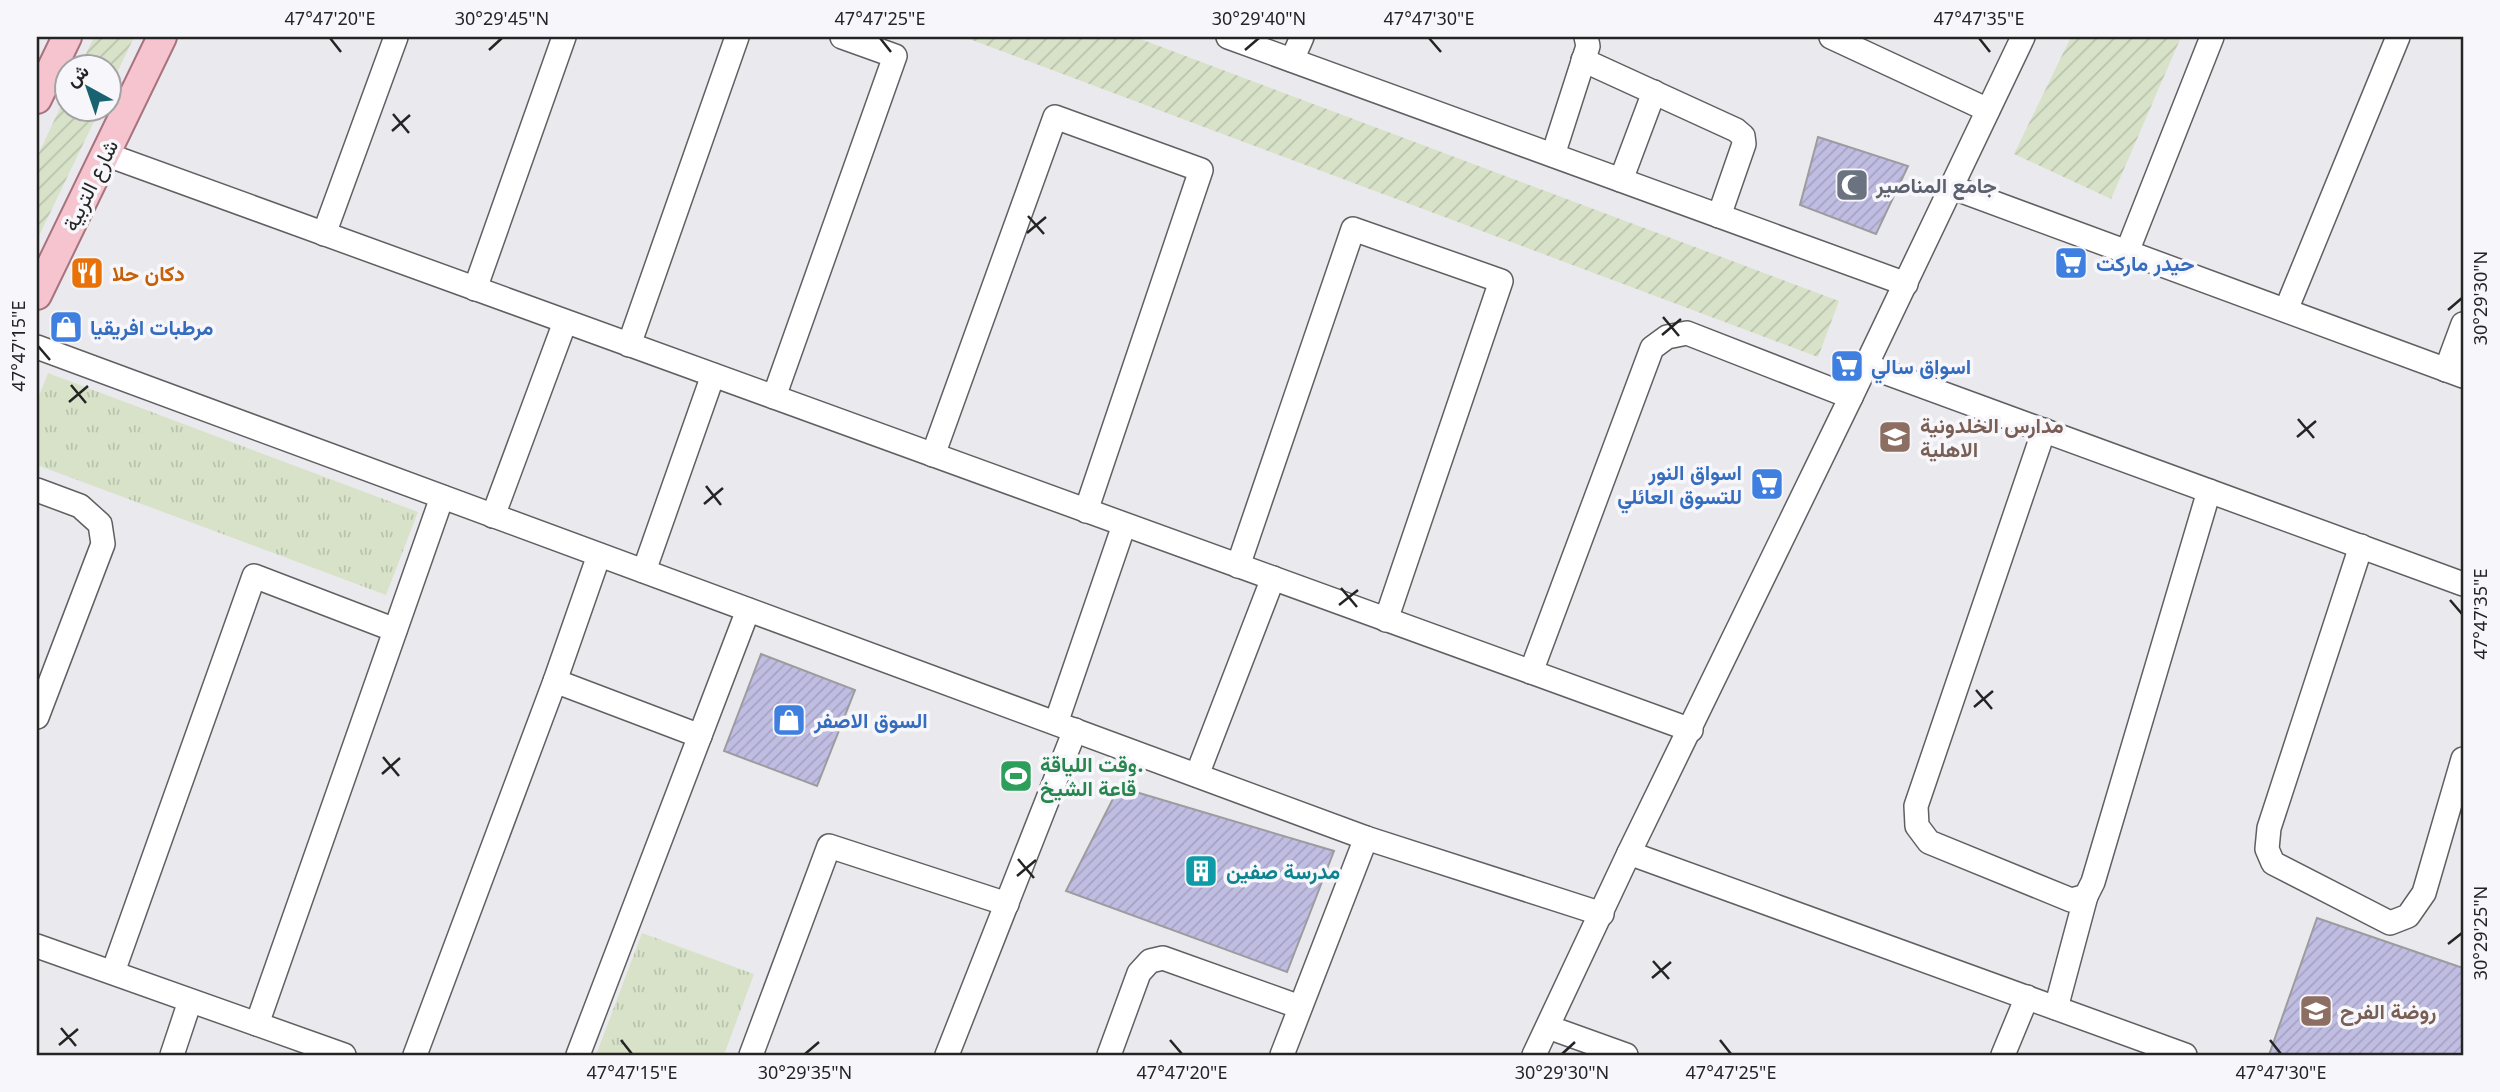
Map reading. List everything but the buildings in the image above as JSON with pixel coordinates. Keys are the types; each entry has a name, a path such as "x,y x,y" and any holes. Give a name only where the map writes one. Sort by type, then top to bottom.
{"main road":[{"path":"37,99 67,37"},
{"name":"شارع التربية","path":"37,295 162,37"}],"street":[{"path":"324,234 396,37"},
{"path":"475,289 564,37"},
{"path":"629,345 737,37"},
{"path":"774,397 895,56 842,37"},
{"path":"1228,37 1906,284"},
{"path":"1292,60 1302,37"},
{"path":"1553,155 1588,46 1586,37"},
{"path":"1831,37 1988,110"},
{"path":"1534,1055 2023,37"},
{"path":"2127,252 2212,37"},
{"path":"2286,310 2398,37"},
{"path":"1583,60 1743,135 1744,144 1718,216"},
{"path":"1621,180 1654,92"},
{"path":"933,455 1055,117 1201,170 1086,511"},
{"path":"105,154 1691,730"},
{"path":"1951,187 2455,373 2463,324"},
{"path":"1238,566 1353,229 1501,281 1386,620"},
{"path":"493,516 565,321"},
{"path":"1531,672 1652,348 1667,337 1687,333 1852,397"},
{"path":"37,348 1366,838 1602,914"},
{"path":"1865,365 2463,584"},
{"path":"644,571 713,375"},
{"path":"2044,430 1916,806 1917,826 1929,842 2070,900 2086,896"},
{"path":"37,490 80,506 100,524 103,544 37,717"},
{"path":"2056,1008 2086,896 2093,882 2209,491"},
{"path":"257,1024 442,497"},
{"path":"947,1055 1006,904 1065,727 1125,524"},
{"path":"2361,546 2269,828 2267,849 2273,863 2390,923 2408,916 2424,893 2463,759"},
{"path":"415,1055 555,681 599,555"},
{"path":"113,972 254,576 395,630"},
{"path":"1197,775 1273,578"},
{"path":"579,1055 748,610"},
{"path":"555,681 700,736"},
{"path":"1282,1055 1366,838"},
{"path":"751,1055 829,845 1006,904"},
{"path":"1629,853 2027,997 2145,1048 2186,1055"},
{"path":"37,946 344,1055"},
{"path":"1109,1055 1139,973 1150,961 1163,958 1300,1007"},
{"path":"2003,1055 2027,997"},
{"path":"172,1055 190,1001"},
{"path":"1548,1027 1626,1055"}],"green space":[{"path":"94,37 134,37 122,62 122,52 87,52"},
{"path":"964,37 1135,37 1839,301 1818,357"},
{"path":"2071,37 2181,37 2111,199 2014,154"},
{"path":"53,122 94,122 37,240 37,157"},
{"path":"48,373 418,512 386,595 37,465 37,401"},
{"path":"642,933 754,974 724,1055 596,1055"}],"place":[{"name":"جامع المناصير","path":"1852,185"},
{"name":"حيدر ماركت","path":"2071,263"},
{"name":"دكان حلا","path":"87,273"},
{"name":"مرطبات افريقيا","path":"66,327"},
{"name":"اسواق سالي","path":"1847,366"},
{"name":"مدارس الخلدونية الاهلية","path":"1895,437"},
{"name":"اسواق النور للتسوق العائلي","path":"1767,484"},
{"name":"السوق الاصفر","path":"789,720"},
{"name":"وقت اللياقة. قاعة الشيخ","path":"1016,776"},
{"name":"مدرسة صفين","path":"1201,871"},
{"name":"روضة الفرح","path":"2316,1011"}]}
